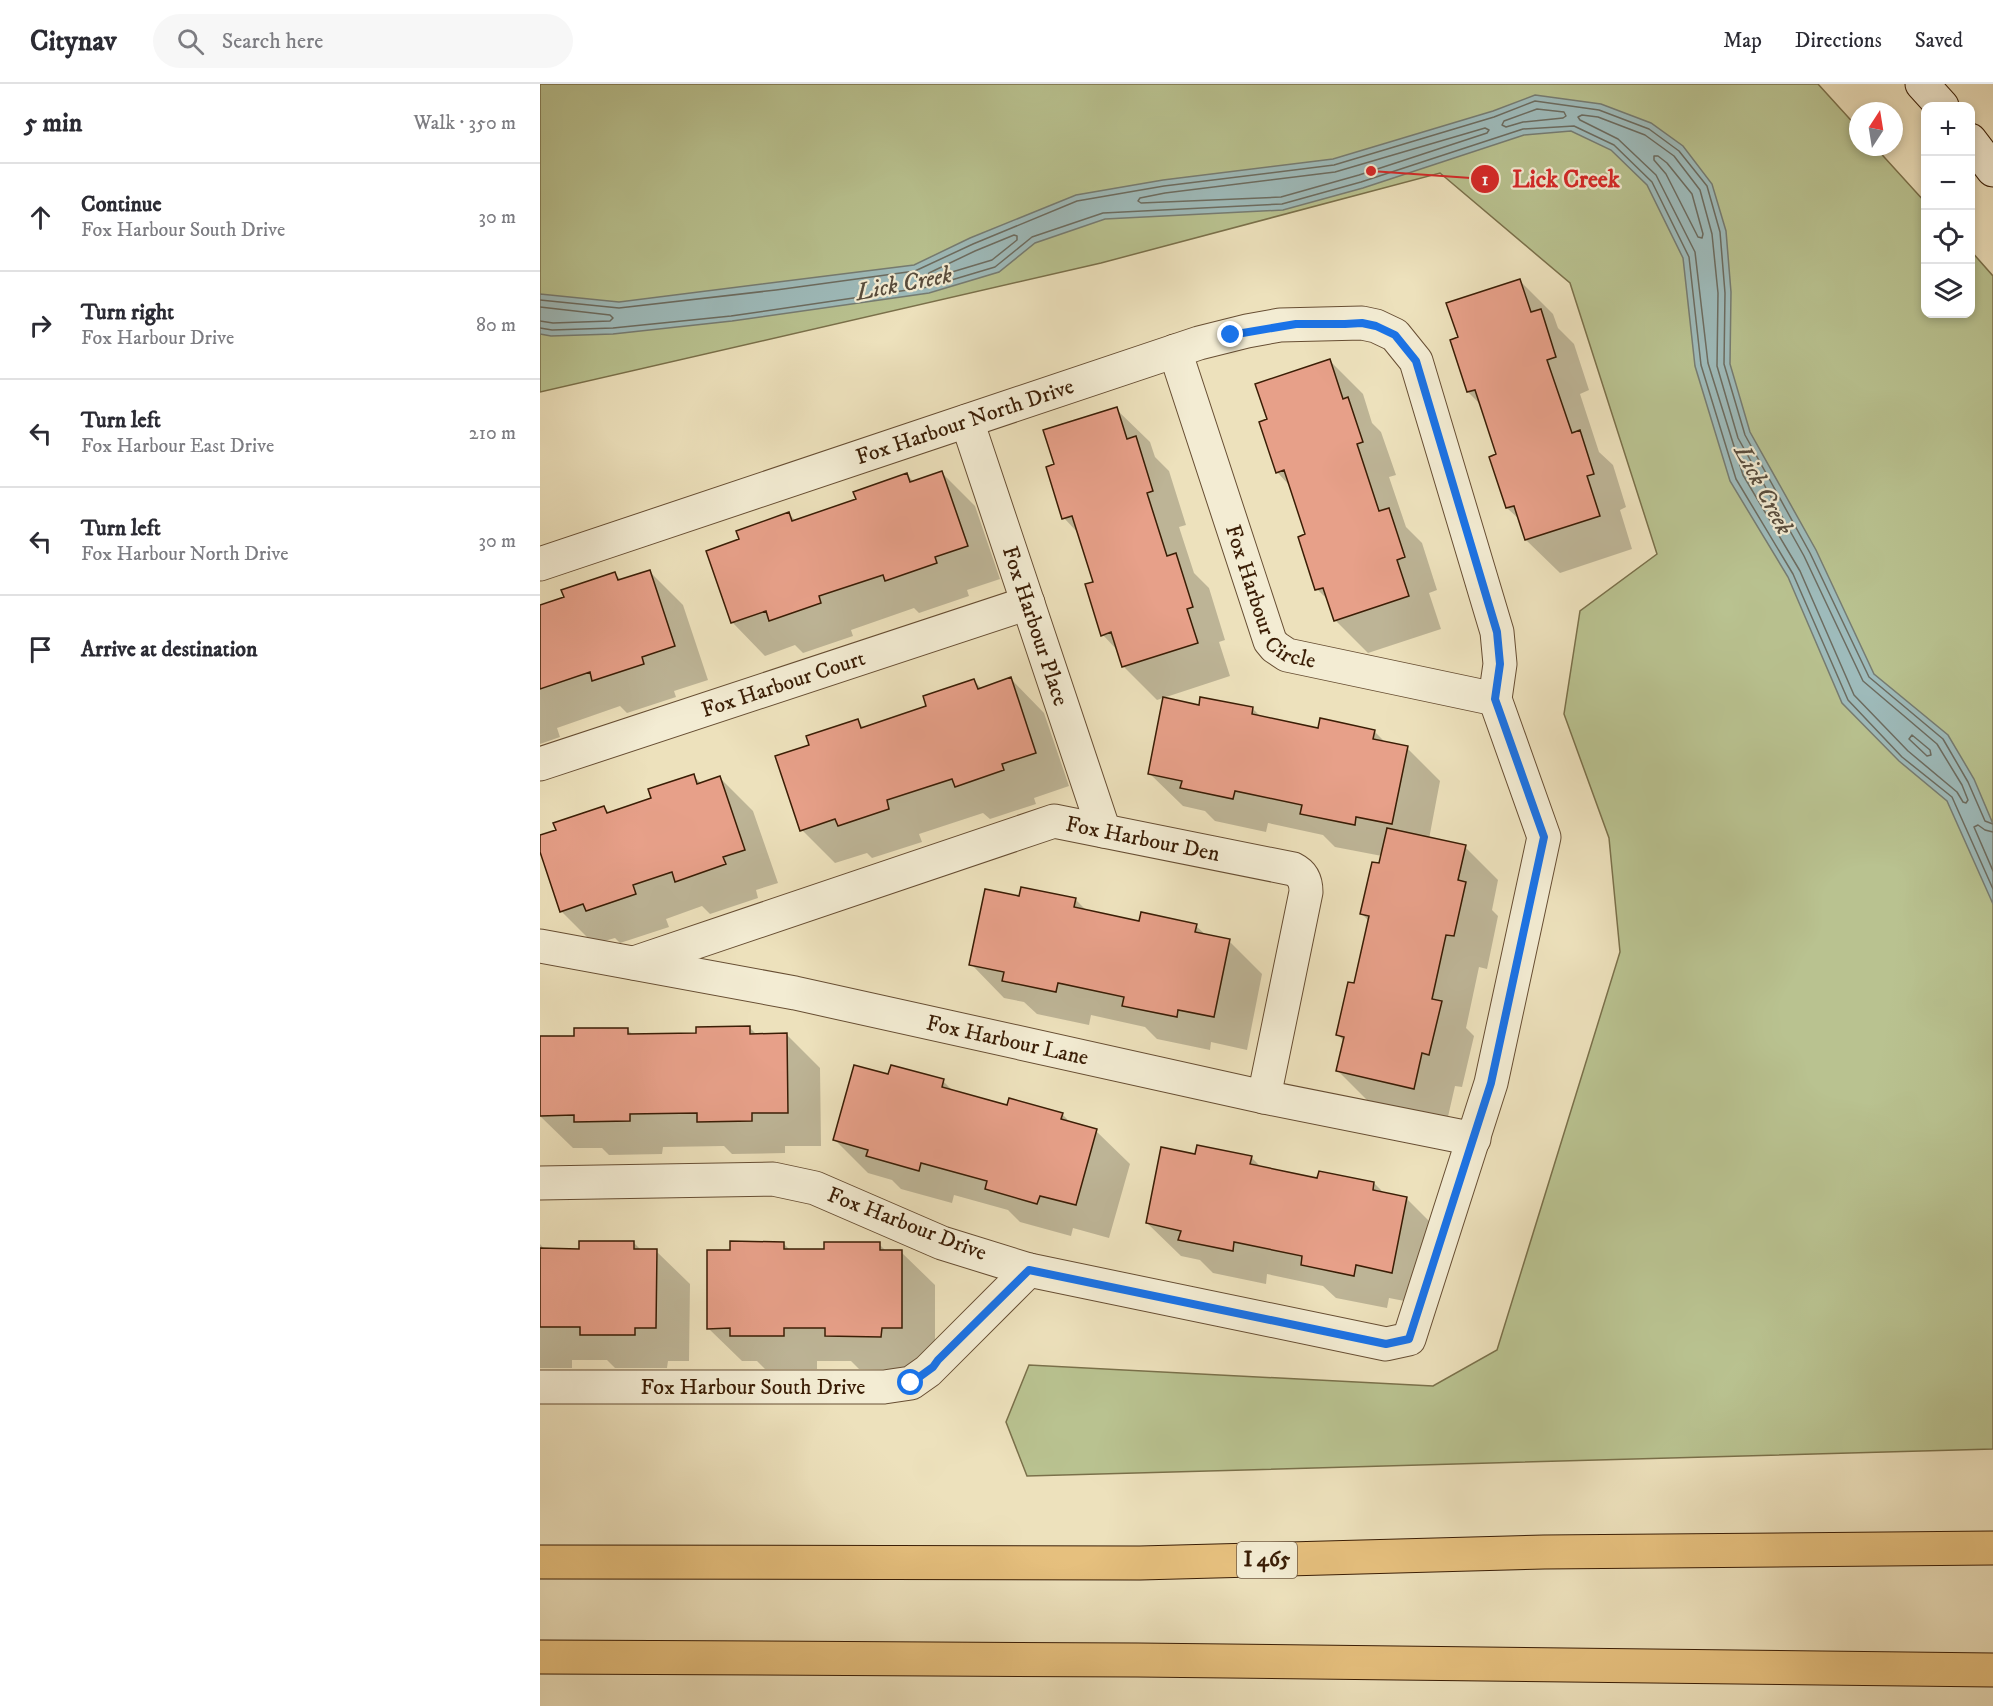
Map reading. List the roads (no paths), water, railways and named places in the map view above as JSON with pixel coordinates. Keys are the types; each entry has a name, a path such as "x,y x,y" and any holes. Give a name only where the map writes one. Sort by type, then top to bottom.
{"highway":[{"name":"I 465","path":"540,1562 1140,1563 1544,1552 1993,1548"},
{"path":"540,1657 1138,1660 1993,1670"}],"street":[{"path":"1922,84 1938,102"},
{"name":"Fox Harbour North Drive","path":"540,564 1175,351 1247,331 1296,324 1362,323 1376,326 1395,335 1416,361 1497,632 1500,664 1495,699"},
{"name":"Fox Harbour Circle","path":"1175,351 1270,641 1275,647 1287,655 1495,699"},
{"name":"Fox Harbour Place","path":"967,421 1104,831"},
{"name":"Fox Harbour Court","path":"540,764 1028,603"},
{"path":"1474,1139 1491,1083 1544,837 1495,699"},
{"name":"Fox Harbour Den","path":"632,964 1054,820 1293,869 1300,872 1306,884 1306,892 1264,1097"},
{"name":"Fox Harbour Lane","path":"540,946 795,993 1264,1097 1474,1139"},
{"name":"Fox Harbour Drive","path":"540,1182 773,1179 815,1188 942,1243 1029,1270 1386,1344 1409,1339 1474,1139"},
{"name":"Fox Harbour South Drive","path":"540,1387 884,1388 911,1383 933,1367 1029,1270"}],"water":[{"name":"Lick Creek","path":"1535,95 1601,104 1651,123 1683,146 1712,184 1726,231 1731,292 1730,364 1750,432 1816,550 1874,674 1948,735 1974,779 1993,824 1993,904 1947,801 1899,761 1842,703 1788,577 1730,481 1695,366 1683,258 1647,185 1611,150 1571,131 1524,135 1363,188 1283,210 1105,219 1035,243 999,272 929,293 732,321 613,334 551,336 540,334 540,294 619,302 914,265 970,238 1076,195 1163,180 1333,159 1493,111"}],"place":[{"name":"Lick Creek","path":"1371,171"}]}
